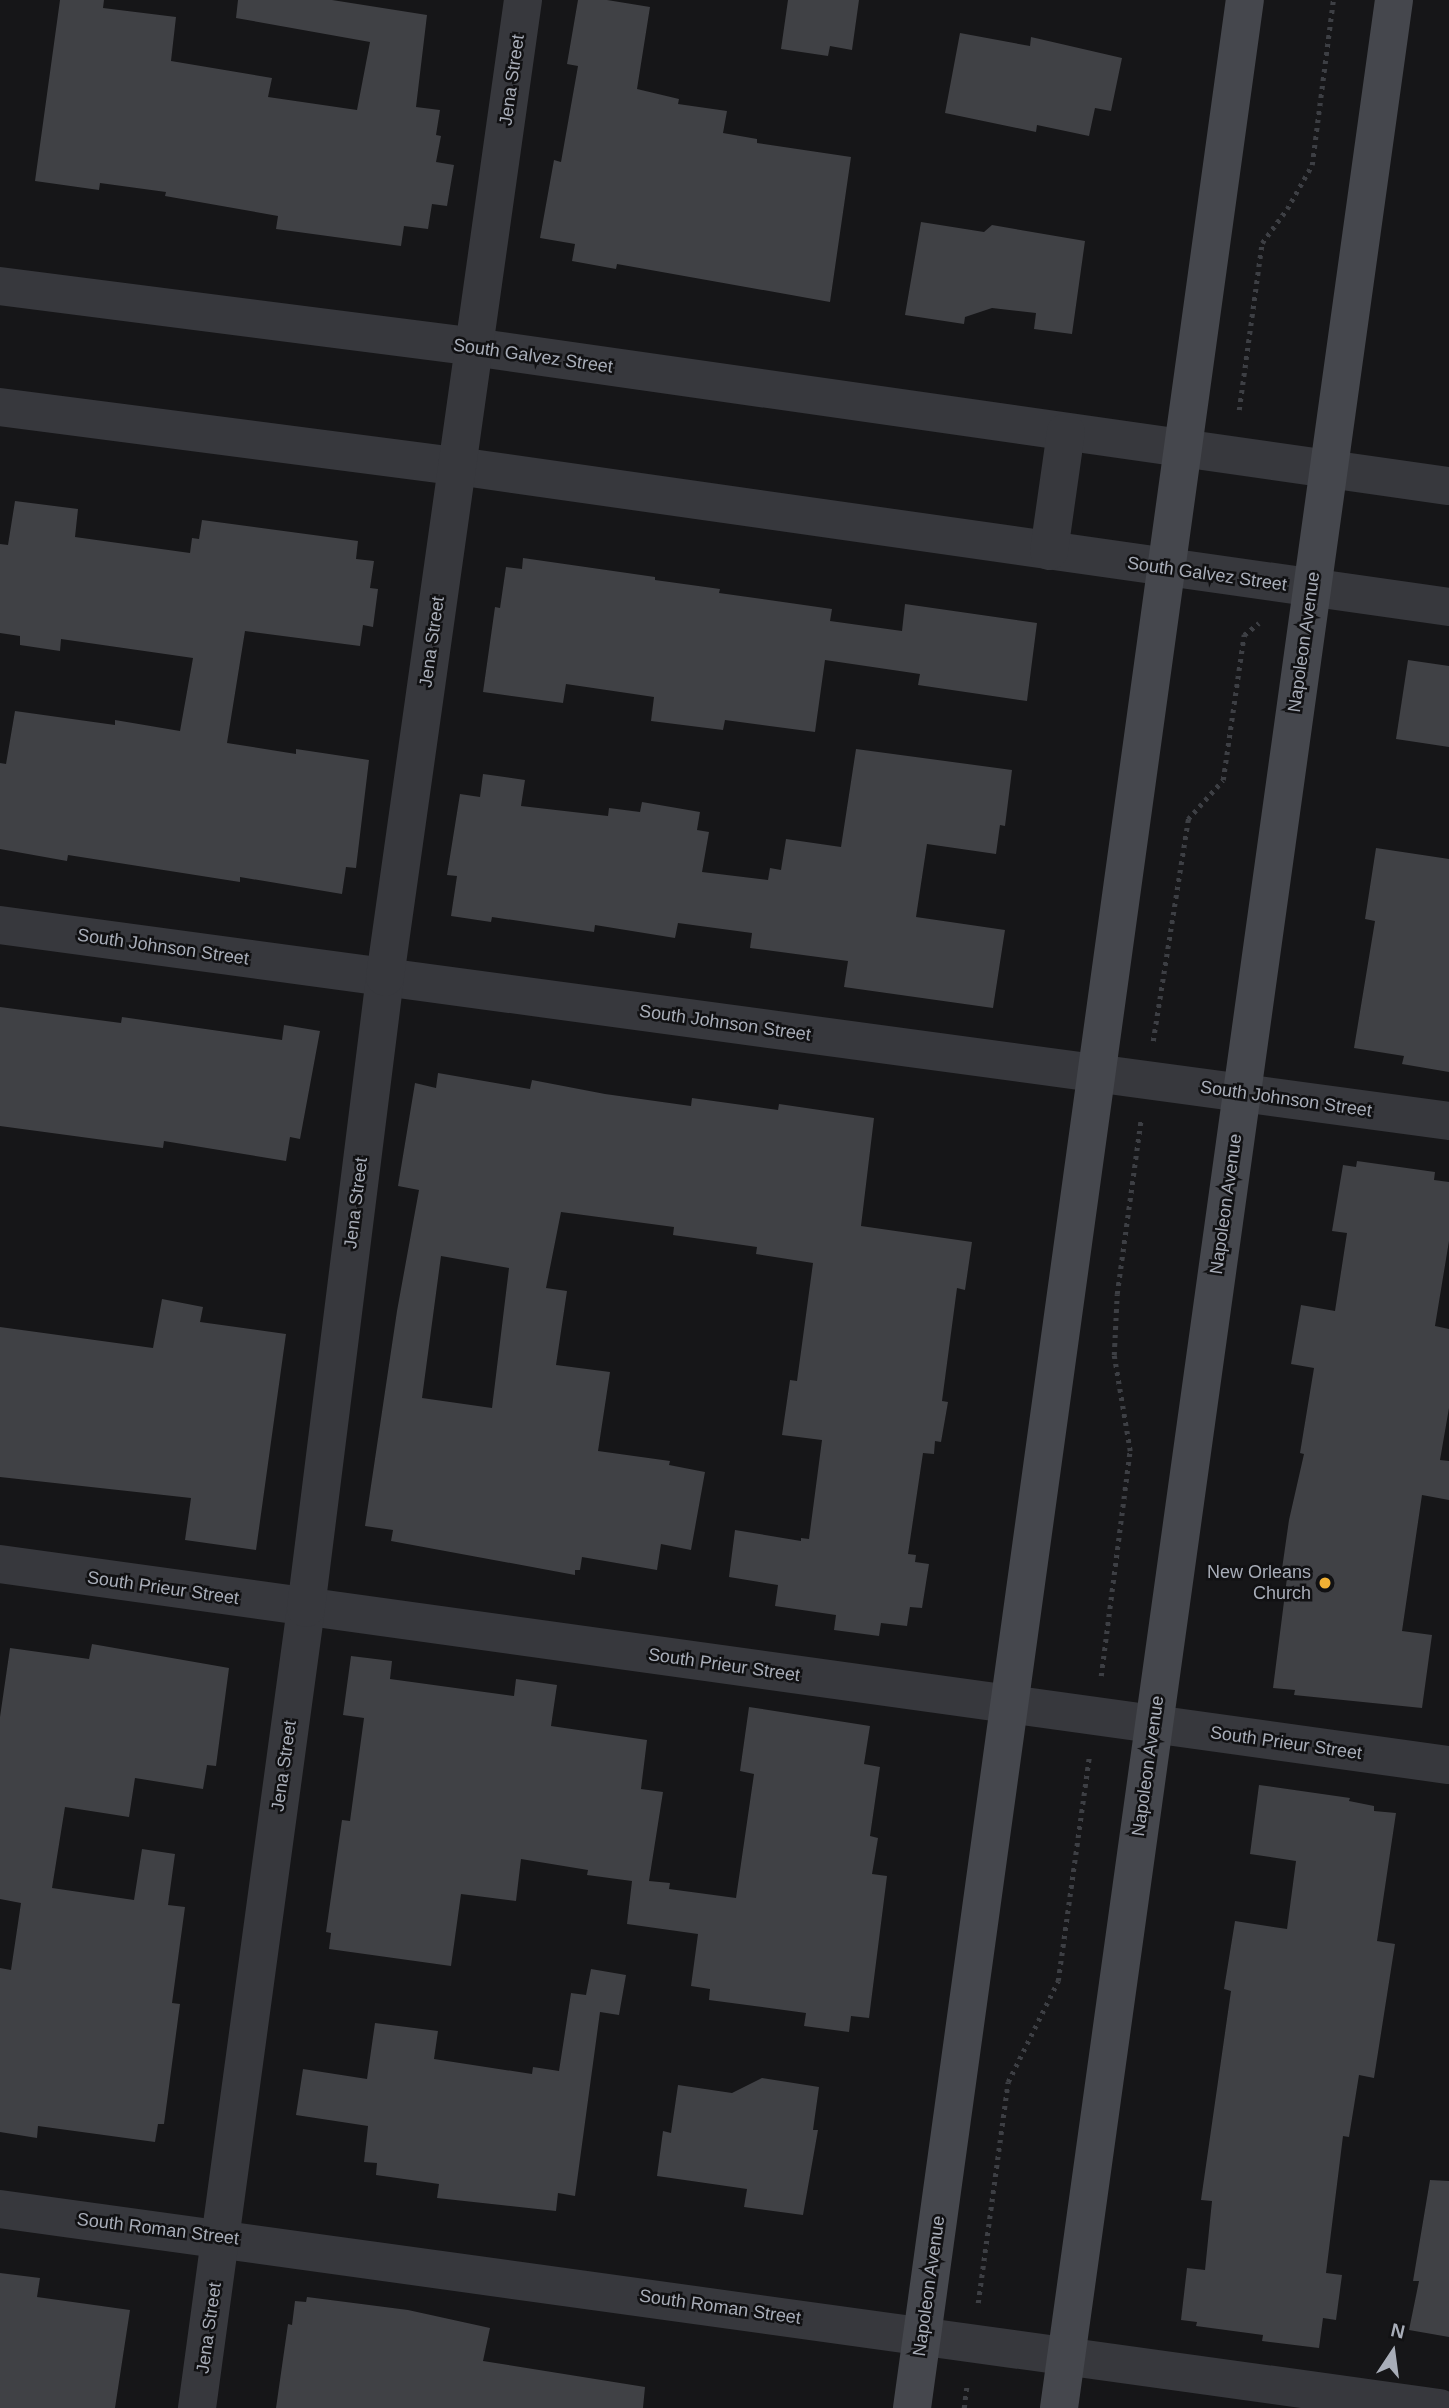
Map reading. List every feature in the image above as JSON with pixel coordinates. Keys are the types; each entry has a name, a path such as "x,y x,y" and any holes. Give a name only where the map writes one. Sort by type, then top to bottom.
{"main road":[{"name":"Napoleon Avenue","path":"912,2408 1245,0"},
{"name":"Napoleon Avenue","path":"1059,2408 1394,0"}],"street":[{"name":"Jena Street","path":"197,2408 306,1608 385,977 523,0"},
{"name":"South Galvez Street","path":"0,286 473,347 1449,486"},
{"name":"South Galvez Street","path":"0,407 457,466 1449,607"},
{"path":"1049,551 1066,432"},
{"name":"South Johnson Street","path":"0,925 1449,1121"},
{"name":"South Prieur Street","path":"0,1564 1449,1765"},
{"name":"South Roman Street","path":"0,2209 222,2237 1439,2408"}],"path":[{"path":"1239,410 1262,243 1287,209 1312,165 1334,0"},
{"path":"964,2408 1008,2082 1058,1981 1130,1451 1115,1343 1117,1294 1188,819 1223,780 1244,635 1267,617"}],"building":[{"path":"60,0 104,0 103,8 176,17 171,61 272,78 268,97 357,110 370,42 236,18 238,0 332,0 427,15 416,107 440,110 436,135 441,136 436,162 454,165 447,206 432,204 428,229 404,226 401,246 276,229 278,216 165,196 166,192 100,183 99,190 35,181"},
{"path":"578,0 607,0 650,7 637,89 679,99 678,104 727,111 723,133 757,139 757,143 851,157 830,302 617,264 616,269 572,261 575,244 540,238 554,160 561,162 578,66 567,64"},
{"path":"788,0 859,0 852,50 830,46 828,56 781,49"},
{"path":"960,33 1030,46 1031,37 1122,58 1111,111 1095,108 1089,136 1037,125 1036,132 945,113"},
{"path":"921,222 984,232 992,225 1085,241 1072,334 1034,329 1036,313 992,308 965,317 964,324 905,315"},
{"path":"15,501 78,509 75,537 190,553 192,538 199,539 202,520 358,541 356,559 374,561 370,588 378,589 373,627 363,625 360,646 245,631 227,743 296,754 296,749 369,760 356,868 346,867 342,894 240,877 240,882 68,855 67,861 0,849 0,763 6,764 15,711 115,725 115,720 180,731 193,658 61,639 60,651 20,645 20,636 0,633 0,544 8,545"},
{"path":"523,558 655,577 655,580 720,589 719,593 832,609 830,621 902,631 905,604 1037,623 1027,701 918,685 920,674 825,660 815,732 725,720 723,730 651,721 654,697 566,684 563,703 483,692 495,607 500,608 506,567 522,569"},
{"path":"1408,660 1449,666 1449,747 1396,739"},
{"path":"856,749 1012,770 1005,826 1000,825 996,854 927,844 916,917 1005,930 993,1008 844,987 848,961 750,948 752,933 678,923 675,938 595,925 594,932 492,917 491,922 451,916 457,876 447,875 460,794 480,797 483,774 525,780 521,806 608,816 609,808 640,812 642,802 700,812 697,830 709,832 702,872 768,880 770,868 781,870 786,839 841,847"},
{"path":"1376,848 1449,859 1449,1072 1402,1064 1404,1056 1354,1048 1375,921 1365,919"},
{"path":"0,1007 121,1023 122,1017 282,1040 284,1025 320,1031 300,1139 290,1137 286,1161 164,1141 163,1148 0,1126"},
{"path":"438,1073 530,1089 532,1080 691,1106 692,1098 778,1110 779,1104 874,1118 861,1226 972,1242 965,1290 957,1288 942,1401 948,1402 941,1442 935,1441 934,1454 923,1453 908,1554 916,1555 915,1562 929,1564 922,1608 910,1607 907,1626 881,1623 879,1636 834,1630 836,1615 775,1606 778,1585 729,1577 735,1530 801,1541 801,1538 809,1539 822,1440 782,1435 790,1380 797,1381 813,1263 756,1254 757,1247 673,1235 674,1227 561,1212 546,1288 567,1291 556,1365 610,1372 598,1451 670,1461 669,1465 705,1472 691,1550 661,1544 657,1570 582,1557 580,1570 575,1570 575,1575 391,1541 393,1530 365,1526 397,1311 419,1190 398,1186 415,1083 436,1088","holes":["441,1256 509,1268 492,1408 422,1398"]},
{"path":"1357,1161 1435,1172 1434,1180 1449,1182 1449,1241 1435,1326 1449,1329 1449,1408 1440,1460 1449,1461 1449,1500 1422,1495 1402,1631 1432,1635 1422,1708 1294,1695 1295,1690 1273,1688 1288,1570 1282,1569 1289,1520 1304,1454 1300,1453 1314,1368 1291,1364 1301,1305 1335,1311 1347,1233 1332,1231 1343,1165 1356,1167"},
{"path":"162,1299 203,1307 200,1322 286,1334 256,1550 185,1540 191,1498 0,1477 0,1327 153,1348"},
{"path":"92,1644 229,1668 216,1766 207,1765 203,1789 135,1778 129,1817 65,1807 52,1888 134,1900 142,1849 175,1854 168,1905 185,1907 172,2003 180,2004 164,2124 158,2124 155,2142 38,2126 37,2138 0,2132 0,1968 11,1970 21,1903 0,1899 0,1717 10,1648 89,1659"},
{"path":"351,1656 392,1661 390,1679 514,1696 516,1679 557,1685 551,1726 647,1740 641,1789 663,1792 649,1881 670,1883 669,1889 736,1898 754,1774 740,1771 749,1707 870,1726 864,1764 880,1767 870,1836 878,1838 872,1874 887,1876 869,2018 851,2016 849,2032 804,2026 806,2013 709,2000 710,1989 691,1986 698,1934 627,1924 632,1881 587,1875 588,1870 521,1859 516,1901 461,1894 451,1966 329,1949 331,1933 326,1932 342,1820 350,1821 364,1718 343,1715"},
{"path":"1259,1785 1350,1798 1349,1801 1374,1806 1374,1811 1396,1813 1377,1941 1395,1944 1374,2078 1359,2075 1349,2137 1343,2136 1326,2273 1342,2275 1336,2320 1323,2318 1319,2348 1262,2341 1263,2335 1196,2326 1197,2322 1181,2320 1187,2268 1205,2270 1212,2201 1201,2200 1231,1991 1224,1989 1235,1921 1287,1929 1296,1861 1250,1854"},
{"path":"591,1969 626,1975 619,2015 600,2012 575,2196 558,2193 556,2211 437,2198 439,2184 376,2175 377,2163 364,2162 368,2126 296,2115 303,2069 367,2079 375,2023 438,2031 434,2059 532,2074 533,2067 559,2071 571,1993 586,1995"},
{"path":"762,2078 819,2087 813,2130 818,2130 803,2215 744,2207 747,2189 657,2176 663,2131 671,2133 678,2085 732,2093"},
{"path":"1430,2180 1449,2181 1449,2337 1409,2330 1419,2281 1413,2281"},
{"path":"0,2273 40,2278 37,2297 130,2310 115,2408 0,2408"},
{"path":"307,2297 408,2310 490,2328 483,2361 645,2387 643,2408 276,2408 288,2324 292,2325 295,2301 306,2302"}],"place":[{"name":"New Orleans Church","path":"1325,1583"}]}
